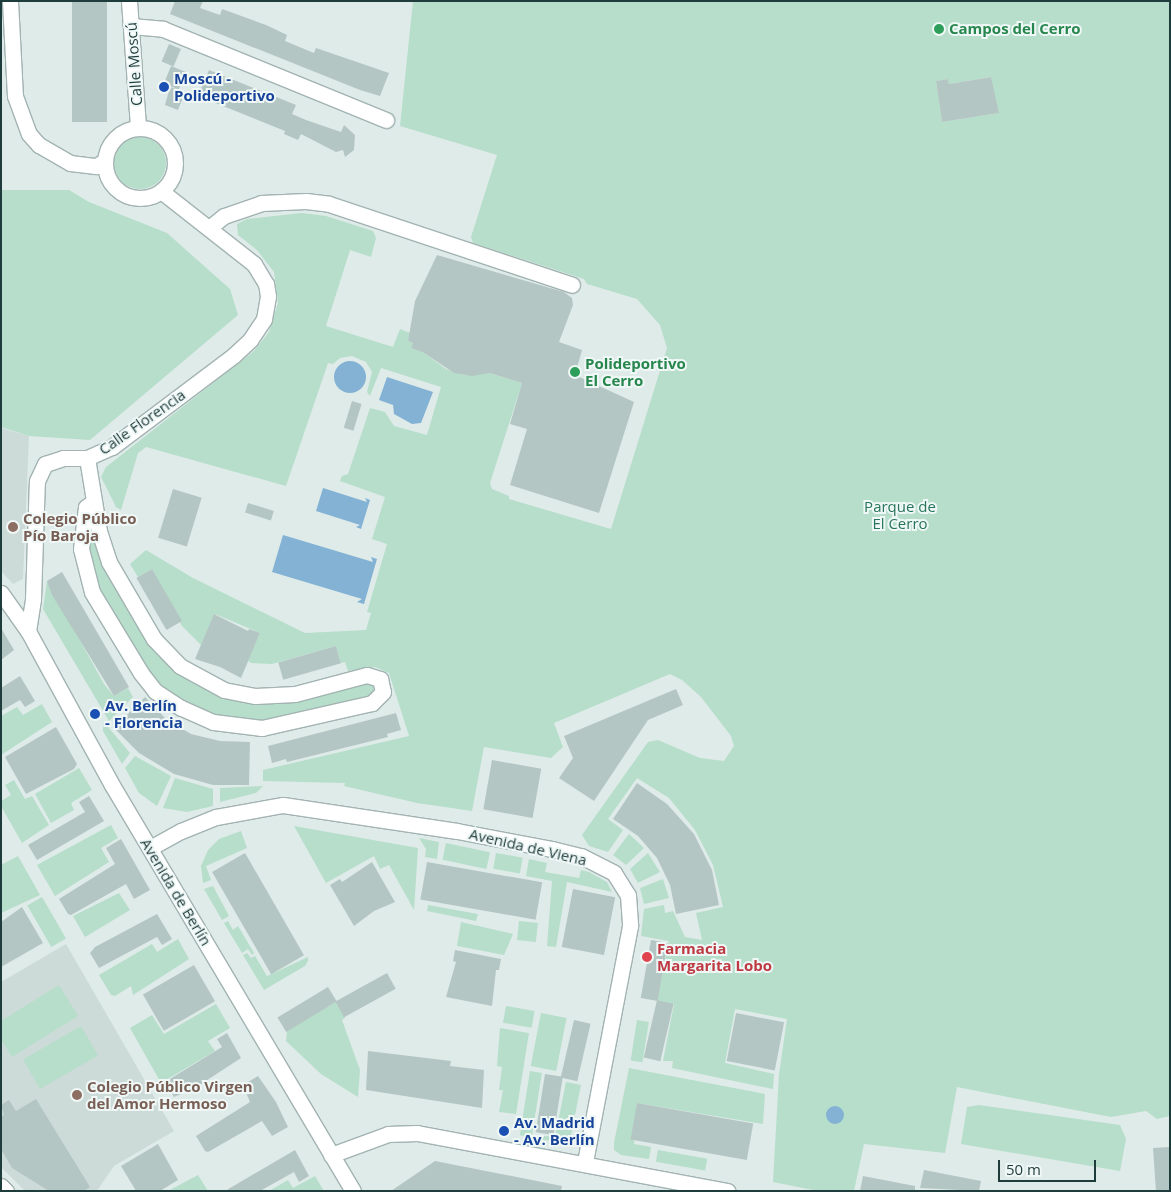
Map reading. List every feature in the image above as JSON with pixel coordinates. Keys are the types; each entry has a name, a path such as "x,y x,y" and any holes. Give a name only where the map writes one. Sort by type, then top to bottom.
{"street":[{"path":"10,1 15,96 29,134 46,151 70,163 96,166 105,161"},
{"name":"Calle Moscú","path":"129,1 138,128"},
{"path":"131,26 163,29 386,120"},
{"path":"138,128 159,134 174,154 174,171 161,191 145,198 123,194 108,177 105,161 114,138 138,128"},
{"name":"Calle Florencia","path":"28,631 33,599 37,481 40,472 54,460 86,458 112,447 234,355 250,340 264,319 268,296 261,274 241,251 161,191"},
{"path":"209,228 224,216 261,203 306,201 329,204 572,285"},
{"path":"86,458 93,502 109,562 154,639 180,666 224,690 255,696 295,694 367,675 380,680 383,692 372,703 262,728 213,722 180,708 155,691 141,673 89,584 81,549 82,520 86,507 93,502"},
{"name":"Avenida de Berlín","path":"1,593 28,631 150,848 353,1191"},
{"name":"Avenida de Viena","path":"150,848 181,831 216,817 258,807 290,805 581,856 614,874 628,895 630,926 585,1163"},
{"path":"331,1155 388,1134 417,1134 585,1163 728,1191"},
{"path":"1,1186 6,1191"}],"shaded area":[{"name":"Colegio Público Pío Baroja","path":"1,428 29,436 23,579 13,584 1,571"},
{"name":"Colegio Público Virgen del Amor Hermoso","path":"66,944 174,1131 114,1166 97,1191 25,1191 1,1167 1,982"}],"green space":[{"name":"Parque de El Cerro","path":"413,1 1170,1 1170,1116 1157,1119 1146,1111 1111,1117 957,1087 945,1153 864,1144 854,1191 818,1191 773,1182 779,1074 787,1019 735,1009 725,1063 774,1074 773,1089 672,1068 673,1061 663,1061 674,1004 657,1000 669,941 641,936 644,909 664,905 665,913 673,911 685,937 702,940 696,913 723,907 713,865 695,830 669,798 637,778 608,819 623,830 608,852 589,846 582,835 648,742 658,740 700,758 724,761 734,746 731,736 701,697 682,680 670,674 554,723 563,747 551,758 484,747 472,811 417,803 344,786 345,783 263,781 263,770 409,736 389,673 375,667 348,671 345,662 341,663 336,646 272,664 251,663 248,661 260,633 215,614 201,645 182,626 152,569 138,577 130,564 146,550 193,578 305,633 366,630 371,613 367,612 387,544 372,539 385,497 340,481 342,476 348,474 370,408 385,412 394,426 427,435 441,387 381,368 370,396 367,392 372,372 366,362 352,356 340,358 333,364 328,363 286,486 146,447 138,453 121,510 116,507 101,477 106,467 254,351 269,332 278,303 274,272 257,250 238,235 237,224 247,219 302,213 326,216 373,231 376,238 371,257 350,250 326,326 393,347 400,329 410,333 408,341 413,343 411,348 424,353 446,369 464,375 490,373 522,383 490,483 492,489 509,496 509,499 611,529 667,348 660,325 637,299 587,284 584,279 473,243 471,237 497,155 400,126","holes":["990,77 999,113 942,122 936,81 948,79 949,84"]},
{"path":"135,137 145,137 159,144 166,158 166,168 159,182 145,189 135,189 125,185 118,178 114,168 114,158 118,148 125,141"},
{"path":"1,190 69,190 89,202 167,233 230,289 238,315 90,440 29,436 1,427"},
{"path":"93,519 177,673 186,679 215,692 262,702 287,702 364,681 373,683 374,692 372,696 264,722 214,716 199,710 163,688 152,677 93,583 86,553"},
{"path":"47,581 104,684 114,696 128,688 133,697 109,721 43,609"},
{"path":"42,704 52,722 1,755 1,716 17,707 23,715"},
{"path":"103,721 130,753 122,764 103,731"},
{"path":"135,756 171,776 157,806 139,793 125,768"},
{"path":"79,768 92,790 71,803 74,810 51,823 35,794"},
{"path":"175,778 213,789 213,806 187,812 163,808"},
{"path":"14,780 25,799 32,796 49,825 22,843 1,806 1,801 11,795 5,785"},
{"path":"263,786 256,793 220,802 220,788"},
{"path":"111,825 118,838 101,848 109,862 55,896 37,865"},
{"path":"294,826 418,848 414,910 389,865 380,869 374,856 326,883"},
{"path":"241,831 247,848 206,866 211,880 203,883 201,866 208,850 219,839"},
{"path":"629,834 644,848 626,865 613,855"},
{"path":"419,838 439,842 437,859 425,857 426,849"},
{"path":"446,843 490,852 486,869 442,860"},
{"path":"496,853 523,858 520,873 493,869"},
{"path":"648,853 660,872 638,883 630,869"},
{"path":"18,856 40,895 1,913 1,865"},
{"path":"529,859 547,863 545,872 579,878 581,870 589,872 607,882 612,892 567,882 556,947 547,946 552,881 526,876"},
{"path":"663,879 669,898 644,904 640,888"},
{"path":"213,886 229,916 222,920 204,889"},
{"path":"119,893 130,910 85,937 73,916"},
{"path":"42,897 66,939 51,947 27,906"},
{"path":"428,905 478,914 476,921 427,911"},
{"path":"228,921 233,930 238,926 254,953 252,955 248,949 242,953 224,923"},
{"path":"519,921 538,923 536,942 517,940"},
{"path":"461,922 513,934 504,955 457,946"},
{"path":"178,939 189,959 133,995 131,986 115,996 111,995 99,975 152,944 157,952"},
{"path":"247,953 251,958 255,956 267,976 308,957 308,961 305,966 264,990 243,955"},
{"path":"59,985 78,1016 12,1057 1,1039 1,1021"},
{"path":"336,1002 345,1018 342,1020 360,1070 358,1097 321,1074 286,1041 287,1031"},
{"path":"216,1004 230,1028 208,1041 215,1051 161,1083 130,1028 152,1015 164,1034"},
{"path":"506,1006 535,1011 532,1028 503,1023"},
{"path":"541,1013 567,1018 556,1071 531,1066"},
{"path":"637,1020 649,1022 642,1062 631,1060"},
{"path":"81,1026 98,1055 40,1089 23,1060"},
{"path":"500,1028 529,1033 516,1114 499,1112 503,1090 499,1090 502,1067 497,1066"},
{"path":"629,1068 765,1094 763,1124 637,1103 634,1144 651,1147 649,1159 621,1155 614,1150 614,1143"},
{"path":"530,1071 542,1073 532,1137 520,1135"},
{"path":"566,1082 581,1085 571,1135 559,1142 538,1139 538,1135 555,1137"},
{"path":"979,1105 1120,1125 1126,1139 1120,1171 961,1144 967,1107"},
{"path":"658,1150 707,1159 705,1171 656,1162"},
{"path":"198,1175 208,1191 168,1191"},
{"path":"315,1176 324,1191 269,1191 288,1180 293,1188"}],"water":[{"path":"350,361 361,366 366,377 361,388 350,393 339,388 334,377 339,366"},
{"path":"387,377 433,392 421,423 412,424 394,414 393,405 379,400"},
{"path":"323,488 367,502 365,498 370,500 361,529 356,527 360,525 316,511"},
{"path":"283,535 373,562 371,557 377,559 364,604 357,602 362,599 272,572"},
{"path":"831,1106 839,1106 844,1111 842,1122 831,1124 826,1119 826,1111"}],"building":[{"path":"72,1 107,1 107,122 72,122"},
{"path":"175,1 203,1 200,8 220,15 222,9 266,25 287,35 285,41 314,53 316,48 389,73 380,96 360,90 170,14"},
{"path":"169,44 181,49 174,67 162,61"},
{"path":"171,66 186,72 179,90 164,84"},
{"path":"209,70 296,105 292,114 306,120 341,132 344,125 355,135 354,150 345,157 343,150 336,152 301,134 298,140 284,134 285,131 198,96"},
{"path":"991,77 999,113 942,122 936,81 948,79 949,84"},
{"path":"170,87 185,92 178,110 165,105"},
{"path":"437,255 564,292 572,298 573,305 559,342 582,350 575,375 634,402 599,513 510,485 527,429 510,424 522,383 490,373 472,376 454,373 424,353 411,348 413,343 408,341 415,301"},
{"path":"352,401 362,404 353,431 344,428"},
{"path":"173,489 202,498 187,547 158,538"},
{"path":"248,503 274,511 271,520 245,513"},
{"path":"152,569 182,621 166,630 136,578"},
{"path":"62,572 129,687 114,696 52,595 47,581"},
{"path":"214,614 248,631 249,629 260,633 241,678 220,667 195,659"},
{"path":"1,628 14,650 1,660"},
{"path":"336,646 341,663 283,680 278,663"},
{"path":"20,676 35,701 25,707 20,700 1,711 1,688"},
{"path":"676,689 683,705 648,720 594,801 559,778 573,758 564,736"},
{"path":"145,697 166,719 191,734 220,741 250,742 249,785 213,785 174,774 139,753 114,728"},
{"path":"396,713 401,730 387,734 388,737 287,762 286,759 272,763 268,746"},
{"path":"56,727 77,764 74,769 26,794 5,757"},
{"path":"492,760 541,769 533,818 483,809"},
{"path":"637,783 667,804 694,834 712,870 719,905 676,914 670,885 657,858 638,836 613,819"},
{"path":"89,796 104,821 37,860 28,845 85,812 79,802"},
{"path":"121,839 150,890 134,899 126,884 71,915 68,914 59,899 115,864 106,848"},
{"path":"245,853 304,955 271,974 212,872"},
{"path":"372,862 395,902 374,911 354,926 330,885 340,879 342,882"},
{"path":"427,862 542,882 536,920 420,899"},
{"path":"573,889 615,897 604,955 562,947"},
{"path":"22,907 43,943 1,967 1,922"},
{"path":"157,914 172,939 162,945 157,937 99,968 90,953 95,947"},
{"path":"651,940 668,943 657,1001 641,998"},
{"path":"455,950 501,959 499,970 496,970 492,1006 446,997 456,962 453,961"},
{"path":"194,965 215,1001 164,1031 143,994"},
{"path":"387,973 396,989 344,1017 335,1002"},
{"path":"328,987 337,1002 286,1032 277,1017"},
{"path":"657,1000 674,1004 660,1061 644,1057"},
{"path":"736,1013 784,1022 775,1070 727,1061"},
{"path":"574,1020 591,1024 577,1081 561,1077"},
{"path":"227,1033 241,1058 195,1088 174,1097 165,1082 222,1047 217,1039"},
{"path":"368,1051 451,1061 450,1066 484,1070 482,1108 366,1090"},
{"path":"545,1074 563,1077 554,1135 536,1132"},
{"path":"258,1076 276,1102 288,1127 272,1136 262,1121 208,1152 205,1151 196,1136 250,1102 243,1085"},
{"path":"36,1099 90,1187 84,1191 49,1191 12,1168 1,1149 1,1117 4,1115 1,1105 9,1100 16,1111"},
{"path":"637,1103 753,1123 747,1160 631,1139"},
{"path":"158,1144 178,1180 160,1191 136,1191 121,1166"},
{"path":"1170,1147 1170,1190 1156,1191 1153,1148"},
{"path":"295,1150 309,1176 299,1182 294,1172 260,1191 225,1191"},
{"path":"435,1161 562,1186 561,1191 391,1191"},
{"path":"924,1170 981,1181 979,1191 920,1188"},
{"path":"863,1176 915,1186 915,1191 860,1191"}],"place":[{"name":"Campos del Cerro","path":"939,29"},
{"name":"Moscú - Polideportivo","path":"164,87"},
{"name":"Polideportivo El Cerro","path":"575,372"},
{"name":"Colegio Público Pío Baroja","path":"13,527"},
{"name":"Av. Berlín - Florencia","path":"95,714"},
{"name":"Farmacia Margarita Lobo","path":"647,957"},
{"name":"Colegio Público Virgen del Amor Hermoso","path":"77,1095"},
{"name":"Av. Madrid - Av. Berlín","path":"504,1131"}]}
